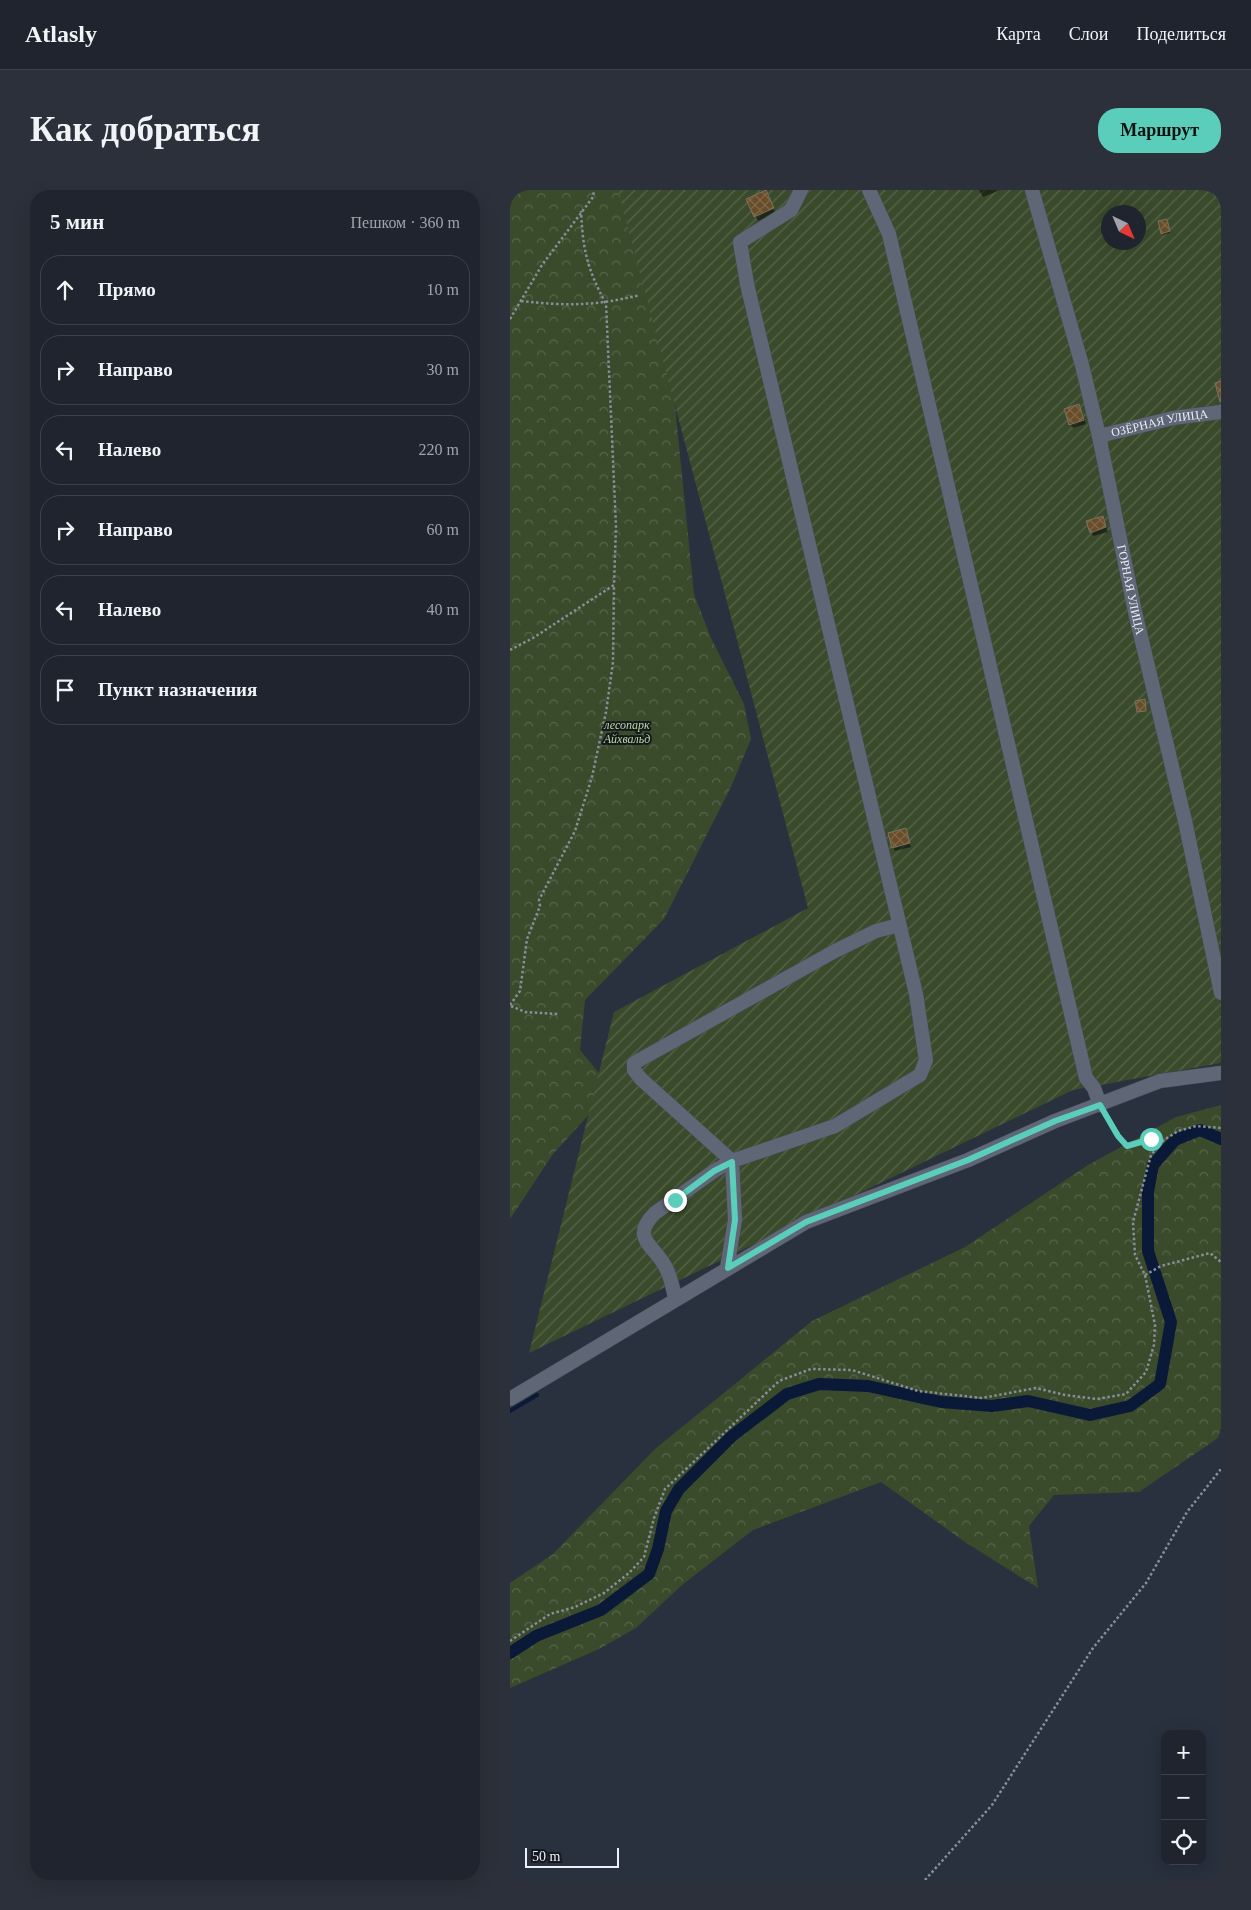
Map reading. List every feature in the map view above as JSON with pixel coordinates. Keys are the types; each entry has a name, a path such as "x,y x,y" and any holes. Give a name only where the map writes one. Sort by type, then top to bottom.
{"street":[{"path":"675,1298 667,1269 646,1242 643,1231 647,1221 655,1213 714,1171 732,1162 835,1126 920,1074 926,1060 916,994 747,284 740,242 791,210 801,190"},
{"path":"869,190 889,234 1086,1078 1094,1088 1100,1105"},
{"name":"ГОРНАЯ УЛИЦА","path":"1032,190 1082,365 1099,436 1135,612 1185,821 1221,993"},
{"name":"ОЗЁРНАЯ УЛИЦА","path":"1099,436 1173,418 1221,412"},
{"path":"728,1268 735,1220 732,1162 642,1079 634,1070 634,1063 836,951 876,931 900,925"},
{"path":"510,1399 675,1298 806,1222 968,1160 1055,1121 1160,1080 1221,1072"}],"path":[{"path":"510,320 542,265 580,211 593,197 594,190"},
{"path":"558,1014 525,1012 510,1006 520,991 527,939 540,906 539,900 575,831 592,777 606,712 613,662 616,527 606,304 593,280 583,250 580,211"},
{"path":"521,301 552,305 606,304 640,295"},
{"path":"510,650 533,638 614,585"},
{"path":"1100,1105 1118,1136 1127,1146 1151,1139 1164,1140"},
{"path":"510,1641 550,1614 575,1607 604,1594 629,1574 644,1557 654,1518 665,1489 779,1381 811,1369 852,1370 918,1391 982,1398 1036,1388 1065,1395 1097,1399 1126,1394 1146,1372 1154,1345 1155,1325 1145,1275 1135,1256 1133,1222 1151,1155 1164,1140 1178,1131 1196,1126 1221,1128"},
{"path":"1145,1275 1161,1266 1210,1253 1221,1262"},
{"path":"925,1880 992,1805 1093,1648 1146,1583 1187,1512 1221,1468"}],"green space":[{"name":"лесопарк Айхвальд","path":"510,190 649,190 658,237 694,594 711,638 744,704 751,739 731,787 664,919 585,1000 580,1050 599,1073 606,1096 553,1154 510,1219"},
{"path":"618,190 1221,190 1221,1063 1073,1090 529,1353 614,1012 808,908"},
{"path":"1221,1105 1221,1428 1218,1438 1139,1492 1054,1495 1029,1526 1038,1588 965,1542 881,1482 753,1530 682,1585 636,1628 599,1649 510,1688 510,1583 553,1554 655,1449 812,1321 965,1247 1088,1165 1176,1117"}],"building":[{"path":"766,190 774,208 754,217 746,199"},
{"path":"1167,219 1170,231 1161,234 1158,221"},
{"path":"1221,381 1221,401 1220,402 1215,383"},
{"path":"1079,404 1084,420 1069,425 1064,409"},
{"path":"1103,516 1106,527 1090,533 1086,521"},
{"path":"1145,699 1146,711 1137,712 1135,701"},
{"path":"906,828 910,843 892,848 888,833"}],"waterway":[{"path":"510,1653 536,1636 601,1610 649,1574 658,1549 666,1511 679,1489 732,1436 787,1394 819,1384 868,1386 941,1402 992,1406 1028,1401 1090,1415 1130,1406 1160,1384 1171,1322 1148,1251 1148,1192 1153,1165 1175,1140 1200,1130 1221,1139"},
{"path":"510,1411 537,1395"}],"route":[{"path":"675,1200 714,1171 732,1162 735,1220 728,1268 806,1222 968,1160 1055,1121 1100,1105 1118,1136 1127,1146 1151,1139"}]}
